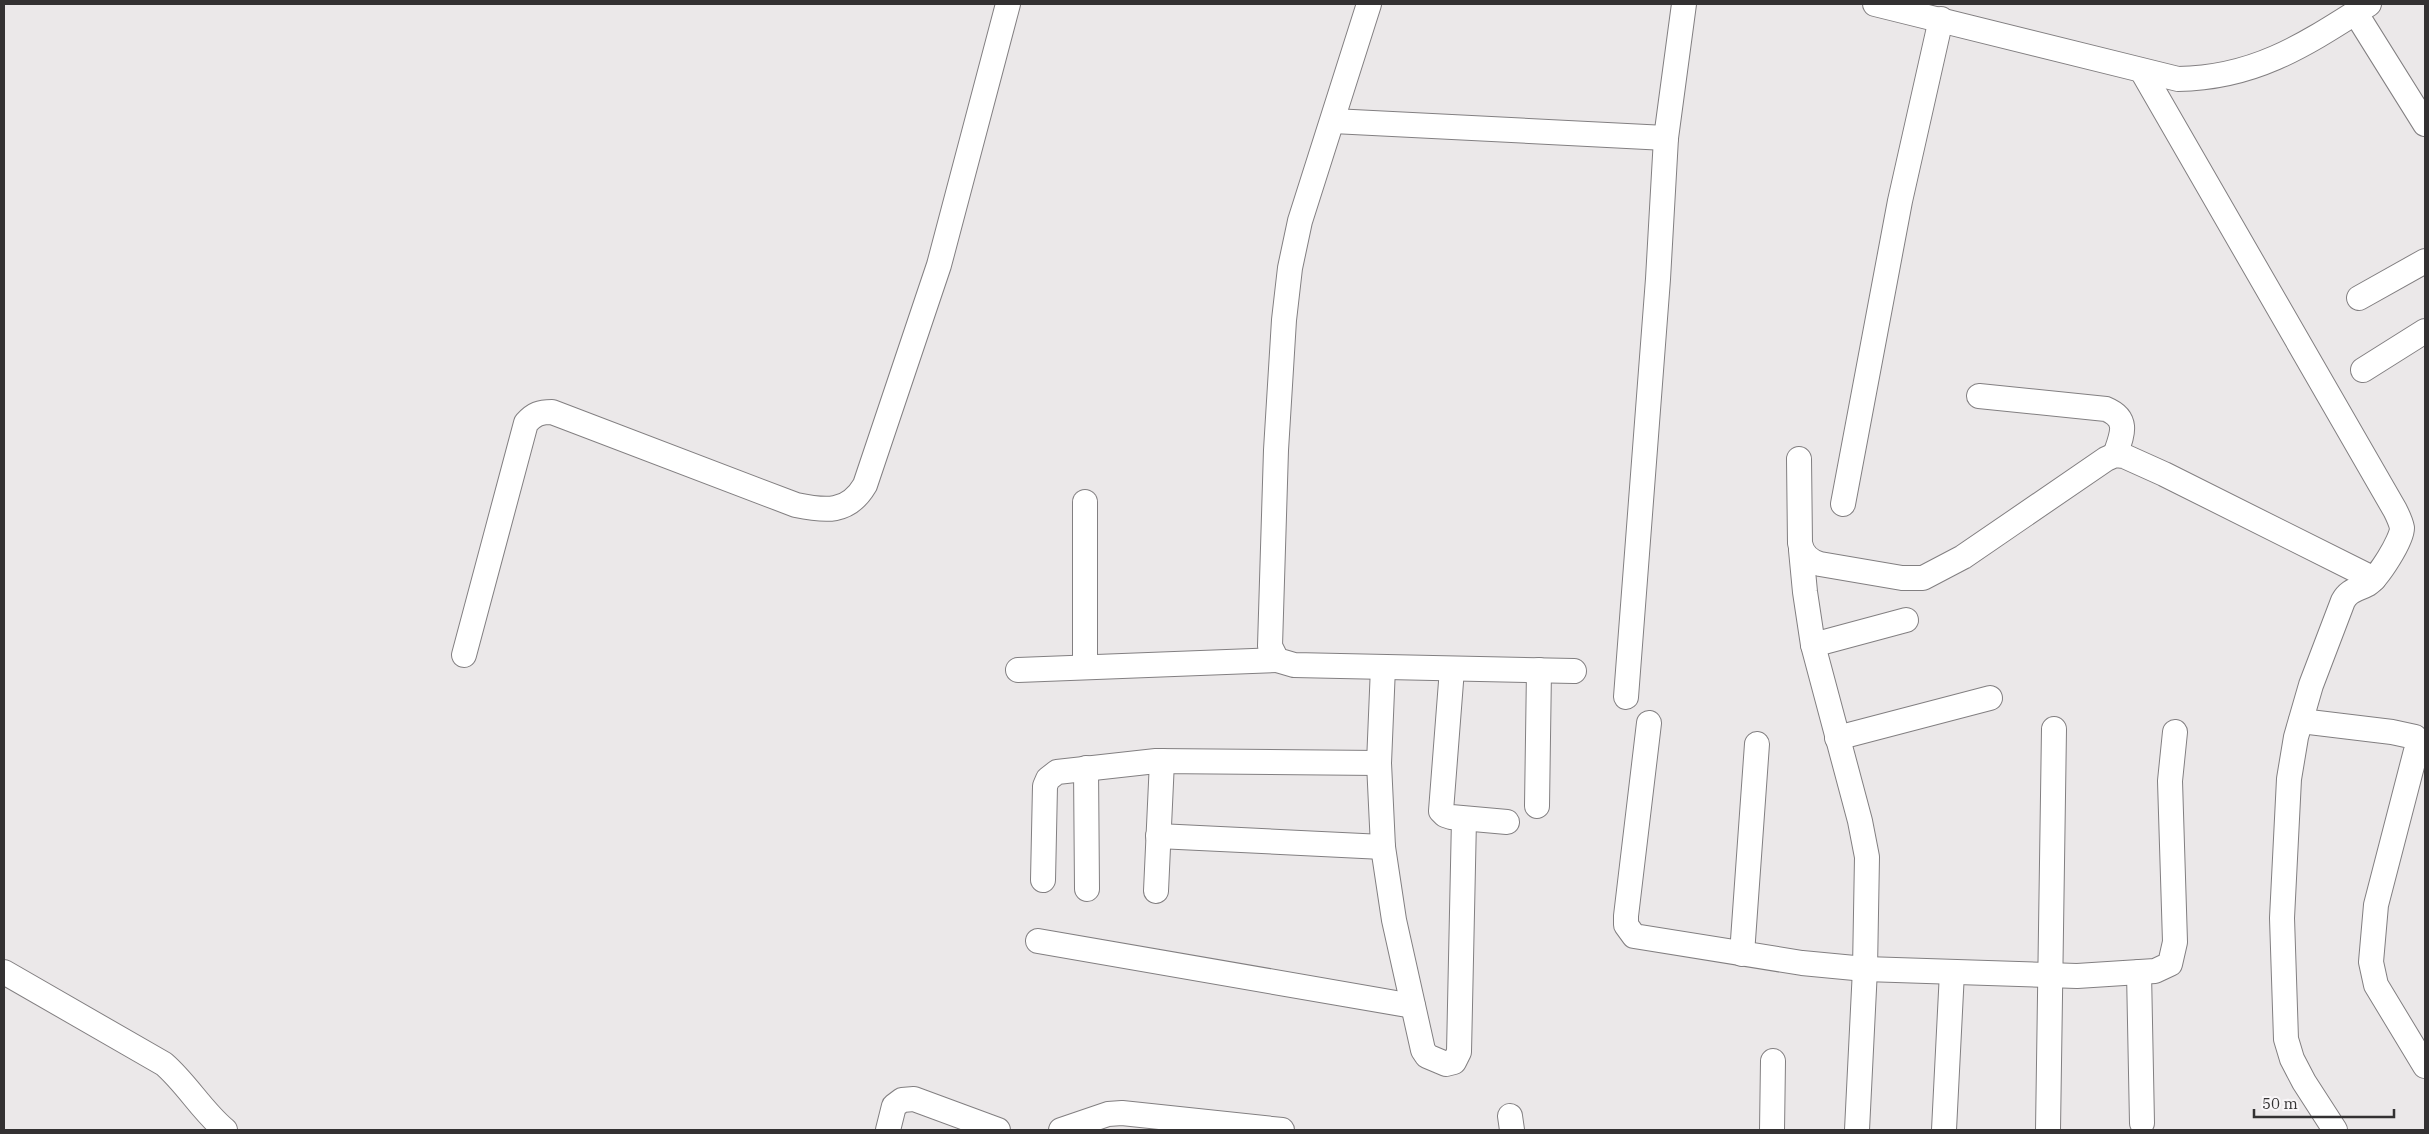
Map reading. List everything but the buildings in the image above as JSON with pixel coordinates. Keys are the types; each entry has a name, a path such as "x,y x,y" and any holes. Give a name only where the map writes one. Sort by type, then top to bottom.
{"street":[{"path":"464,656 526,423 532,416 541,412 552,412 796,505 825,510 837,508 859,496 865,486 940,265 1008,4"},
{"path":"1277,660 1270,646 1269,631 1284,320 1290,268 1300,221 1369,4"},
{"path":"1626,697 1658,279 1666,138 1684,4"},
{"path":"1876,4 2178,79 2237,72 2284,55 2362,8 2425,124"},
{"path":"1843,504 1900,201 1941,19"},
{"path":"2142,71 2395,510 2402,530 2397,545 2374,579 2368,584 2352,590 2342,601 2310,685 2300,721 2289,779 2282,918 2286,1039 2292,1059 2304,1082 2336,1130"},
{"path":"1333,121 1666,138"},
{"path":"2358,298 2425,261"},
{"path":"2363,370 2425,331"},
{"path":"1979,396 2106,409 2118,416 2122,421 2121,436 2115,455"},
{"path":"1801,550 1811,562 1902,578 1923,578 1963,557 2106,459 2115,455 2124,456 2164,474 2374,579"},
{"path":"1799,459 1801,550 1813,644 1860,821 1867,857 1865,970 1857,1130"},
{"path":"1085,502 1085,667"},
{"path":"1813,644 1906,620"},
{"path":"1018,670 1277,660 1294,665 1574,671"},
{"path":"1383,667 1379,763 1383,847 1394,920 1421,1043 1427,1056 1446,1064 1454,1062 1459,1052 1464,819"},
{"path":"1452,669 1441,805 1445,815 1464,819 1507,822"},
{"path":"1537,806 1538,670"},
{"path":"1837,738 1990,698"},
{"path":"2300,721 2392,732 2414,737 2418,743 2376,905 2371,962 2376,985 2425,1066"},
{"path":"1649,723 1626,926 1634,936 1742,954 1865,970 2050,975 2139,972 2163,969 2170,964 2175,942 2170,781 2176,732"},
{"path":"2048,1130 2054,729"},
{"path":"1742,954 1757,744"},
{"path":"1042,880 1045,786 1048,779 1057,772 1162,761 1379,763"},
{"path":"1156,891 1162,761"},
{"path":"1086,768 1087,889"},
{"path":"1158,836 1383,847"},
{"path":"1038,941 1413,1006"},
{"path":"4,972 164,1064 181,1081 210,1118 225,1130"},
{"path":"1944,1130 1952,972"},
{"path":"2139,972 2142,1123"},
{"path":"1772,1130 1773,1062"},
{"path":"888,1130 894,1106 906,1099 914,1099 998,1130"},
{"path":"1060,1130 1108,1114 1122,1113 1252,1129 1282,1130"}]}
